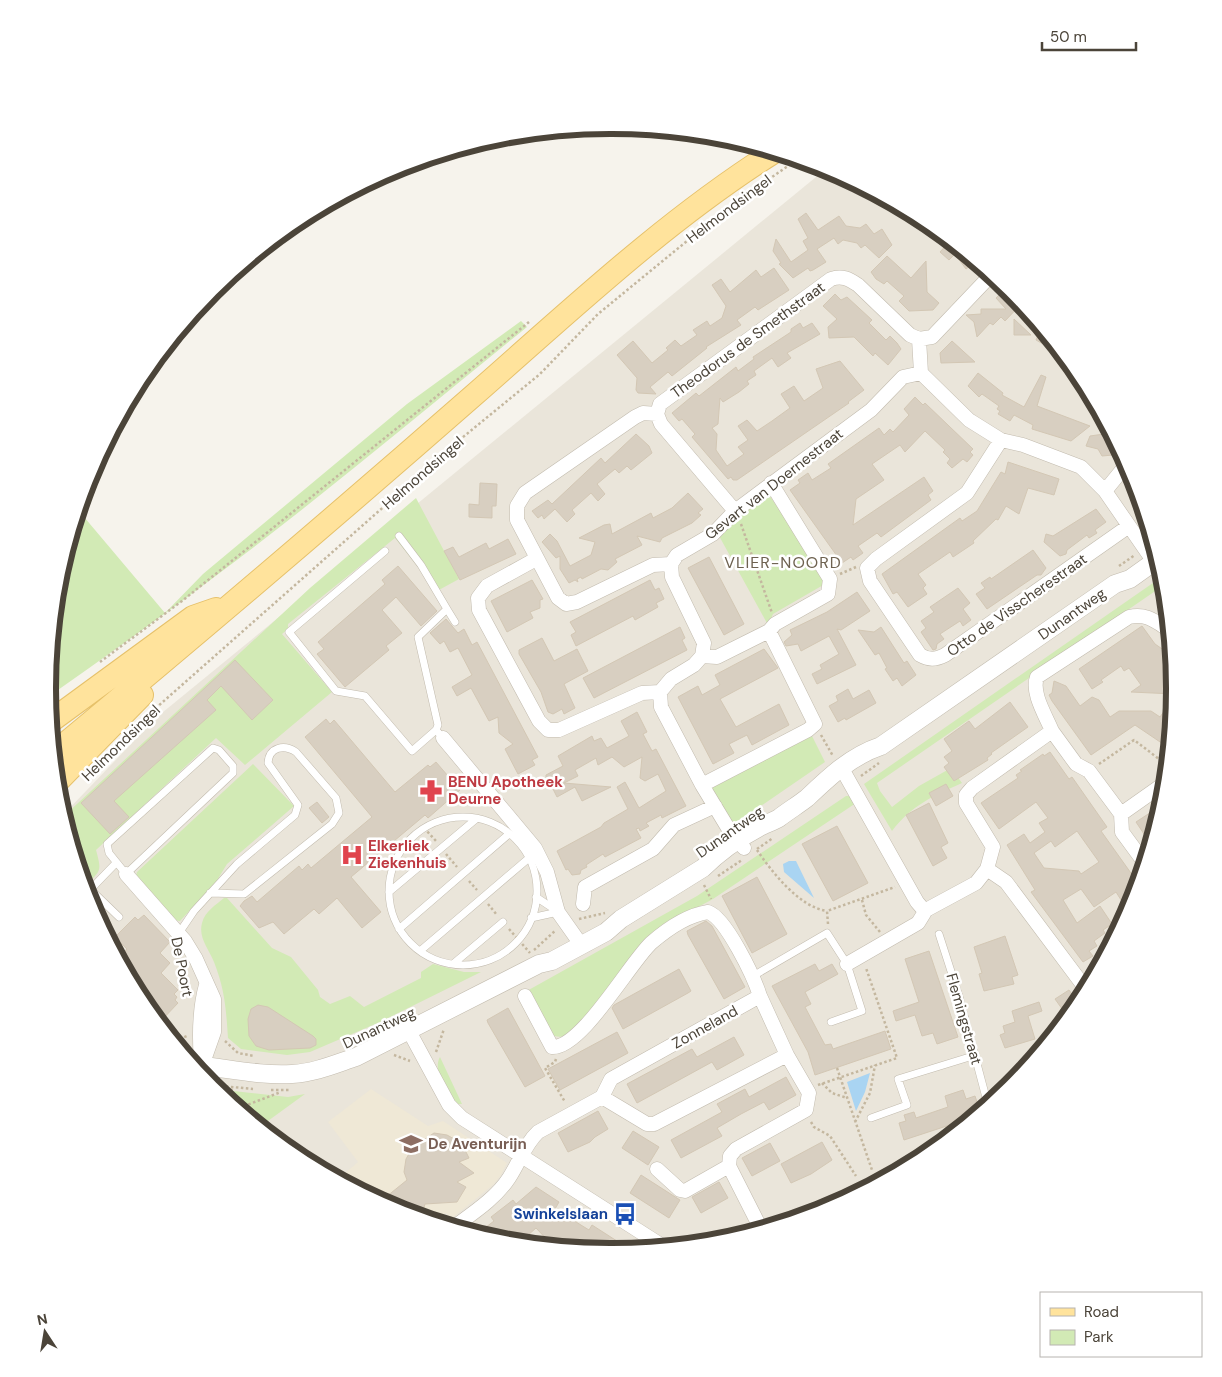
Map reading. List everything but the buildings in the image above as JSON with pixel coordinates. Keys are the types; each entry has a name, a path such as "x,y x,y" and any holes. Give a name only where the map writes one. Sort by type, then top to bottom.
{"main road":[{"name":"Helmondsingel","path":"60,748 235,602 639,250 737,176 767,157"},
{"path":"57,717 193,617 235,602"},
{"path":"63,776 140,699 154,670"}],"street":[{"name":"Theodorus de Smethstraat","path":"657,414 660,404 831,279 838,276 858,285 910,335 919,339"},
{"path":"986,280 932,337 919,339 921,373 969,420 1001,440 1022,445 1080,468 1105,491 1148,550"},
{"name":"Gevart van Doernestraat","path":"671,564 677,555 713,534 735,511 871,410 903,376 921,373"},
{"path":"735,511 662,424 657,414 643,413 525,493 517,506 517,520 558,598 566,604 577,602 653,565 671,564 672,577 704,643 702,656 694,665 672,679 660,692 661,707 702,785 715,806 746,846"},
{"path":"867,568 876,559 967,493 1001,440"},
{"path":"1105,491 1122,471"},
{"path":"702,656 716,656 772,628 828,594 830,579 771,483"},
{"name":"Otto de Visscherestraat","path":"867,568 870,582 920,655 928,660 938,659 1129,526"},
{"path":"536,559 487,586 478,598 480,610 539,721 548,730 559,730 642,692 660,692"},
{"name":"Dunantweg","path":"205,1066 271,1074 308,1072 356,1057 539,964 552,961 576,936 602,925 616,915 703,868 719,865 764,834 776,820 806,798 821,793 841,767 872,758 881,746 1115,584 1130,579 1150,560"},
{"path":"1140,856 1122,832 1121,814 1089,770 1076,764 1052,731 1036,692 1035,684 1037,677 1129,617 1139,614 1148,616 1162,625"},
{"path":"702,785 808,730 815,724 772,628"},
{"path":"847,964 918,923 926,910 976,883 986,869 993,848 966,803 966,795 972,788 1052,731"},
{"path":"439,734 535,848 547,872 558,912 576,936"},
{"path":"841,767 920,907 926,910"},
{"path":"1121,814 1156,789"},
{"path":"583,904 584,887 653,849 674,825 715,806"},
{"path":"986,869 1006,882 1081,982"},
{"name":"De Poort","path":"126,874 179,933 196,959 206,985 197,1035 198,1058"},
{"path":"525,996 552,1047 556,1048 569,1042 579,1034 650,944 667,930 698,914 708,912 720,920 753,976 786,1055 809,1093 809,1103 805,1111 736,1149 730,1156 729,1166 758,1223"},
{"name":"Zonneland","path":"460,1222 494,1196 508,1180 531,1139 538,1132 602,1097 611,1079 760,996"},
{"path":"409,1031 449,1106 462,1118 655,1241"},
{"path":"602,1097 647,1124 654,1124 786,1055"},
{"path":"656,1169 680,1190 685,1191 729,1166"}],"lane":[{"path":"399,536 421,565 456,622"},
{"path":"384,551 288,632 336,690 365,696 412,751 439,734 418,637 447,609"},
{"path":"179,933 210,893 237,864 295,816 298,811 294,798 268,764 273,751 280,747 288,747 296,752 336,798 339,814 332,824 263,881 244,894 210,893"},
{"path":"213,748 219,750 233,766 233,773 126,874 116,863 107,850 107,844 208,751 213,748"},
{"path":"450,818 477,818 494,824 509,834 529,858 535,877 536,897 531,918 518,940 499,955 477,963 453,964 435,960 420,951 399,929 391,911 388,892 391,873 398,856 409,840 424,828 450,818"},
{"path":"388,892 477,818"},
{"path":"399,929 509,834"},
{"path":"420,951 529,858"},
{"path":"93,887 116,863"},
{"path":"536,897 558,912"},
{"path":"97,898 118,917"},
{"path":"531,918 558,912"},
{"path":"453,964 503,922"},
{"path":"753,976 827,933 847,964 862,1011 831,1022"},
{"name":"Flemingstraat","path":"938,934 976,1055 986,1097"},
{"path":"871,1118 907,1105 898,1079 976,1055"}],"path":[{"name":"Helmondsingel","path":"147,716 457,442 540,374 598,314 726,209 791,164"},
{"path":"99,663 182,601 532,319"},
{"path":"735,511 747,537 772,628"},
{"path":"830,579 857,566 867,568"},
{"path":"815,724 841,767"},
{"path":"1089,770 1134,740 1161,761"},
{"path":"746,846 773,874 810,906 827,911 862,900 906,882"},
{"path":"862,900 866,915 886,942"},
{"path":"827,911 827,933"},
{"path":"522,958 530,954 551,933 576,936 616,915"},
{"path":"807,1089 897,1058 862,955"},
{"name":"De Poort","path":"180,957 185,970 189,1000"},
{"path":"429,1068 444,1029 437,1016"},
{"path":"182,1039 197,1035 226,1041 238,1052 256,1057"},
{"path":"556,1048 555,1062 545,1068 571,1114"},
{"path":"855,1122 870,1093 875,1065"},
{"path":"836,1068 872,1170"},
{"path":"822,1083 832,1092 847,1098"},
{"path":"224,1086 232,1087 231,1092"},
{"path":"245,1106 283,1091"},
{"path":"805,1111 814,1127 830,1136 856,1176"}],"shaded area":[{"path":"819,174 888,208 949,248 1003,296 1051,351 1091,411 1109,443 1124,476 1147,545 1155,580 1165,652 1165,725 1161,761 1147,832 1136,867 1124,901 1109,934 1091,966 1072,997 1028,1054 977,1106 949,1129 888,1169 856,1186 789,1214 755,1224 683,1239 647,1242 575,1242 539,1239 503,1233 433,1214 366,1186 303,1150 245,1106 219,1081 171,1026 150,997 113,934 98,901 86,867 70,808 157,717"},
{"name":"De Aventurijn","path":"371,1089 428,1126 443,1121 507,1163 494,1184 451,1219 446,1213 442,1217 433,1214 399,1201 344,1174 358,1162 328,1122"}],"green space":[{"path":"521,321 527,327 296,515 175,606 56,691 57,652 61,616 75,545 84,517 165,613 203,574 407,404"},
{"path":"767,492 826,577 825,584 773,614 768,625 718,534"},
{"path":"416,498 459,579 437,591 395,538 288,624 288,629 282,634 332,692 245,765 216,738 96,850 99,870 91,880 70,810 310,588"},
{"path":"1155,581 1157,590 877,783 880,791 892,807 919,786 951,768 962,783 932,797 915,808 892,831 864,784"},
{"path":"811,734 825,762 733,825 712,788"},
{"path":"253,764 294,806 227,864 216,882 180,921 174,920 136,876 137,872"},
{"path":"846,796 851,796 856,803 713,899 685,914 573,1033 561,1037 549,1033 525,992 697,896"},
{"path":"224,898 227,898 272,948 291,957 318,990 320,997 330,1004 350,996 364,1007 421,978 421,972 433,964 464,972 481,972 380,1022 310,1052 287,1055 241,1049 228,1038 226,1009 221,982 201,934 203,919"},
{"path":"440,1057 462,1104 458,1104 445,1089 438,1069"},
{"path":"229,1091 288,1097 305,1094 265,1123"}],"water":[{"path":"789,861 796,861 814,898 784,872 783,864"},
{"path":"870,1073 865,1092 856,1111 847,1082"}],"place":[{"name":"BENU Apotheek Deurne","path":"431,791"},
{"name":"Elkerliek Ziekenhuis","path":"352,855"},
{"name":"De Aventurijn","path":"411,1144"},
{"name":"Swinkelslaan","path":"625,1214"}],"district":[{"name":"VLIER-NOORD","path":"783,562"}]}
